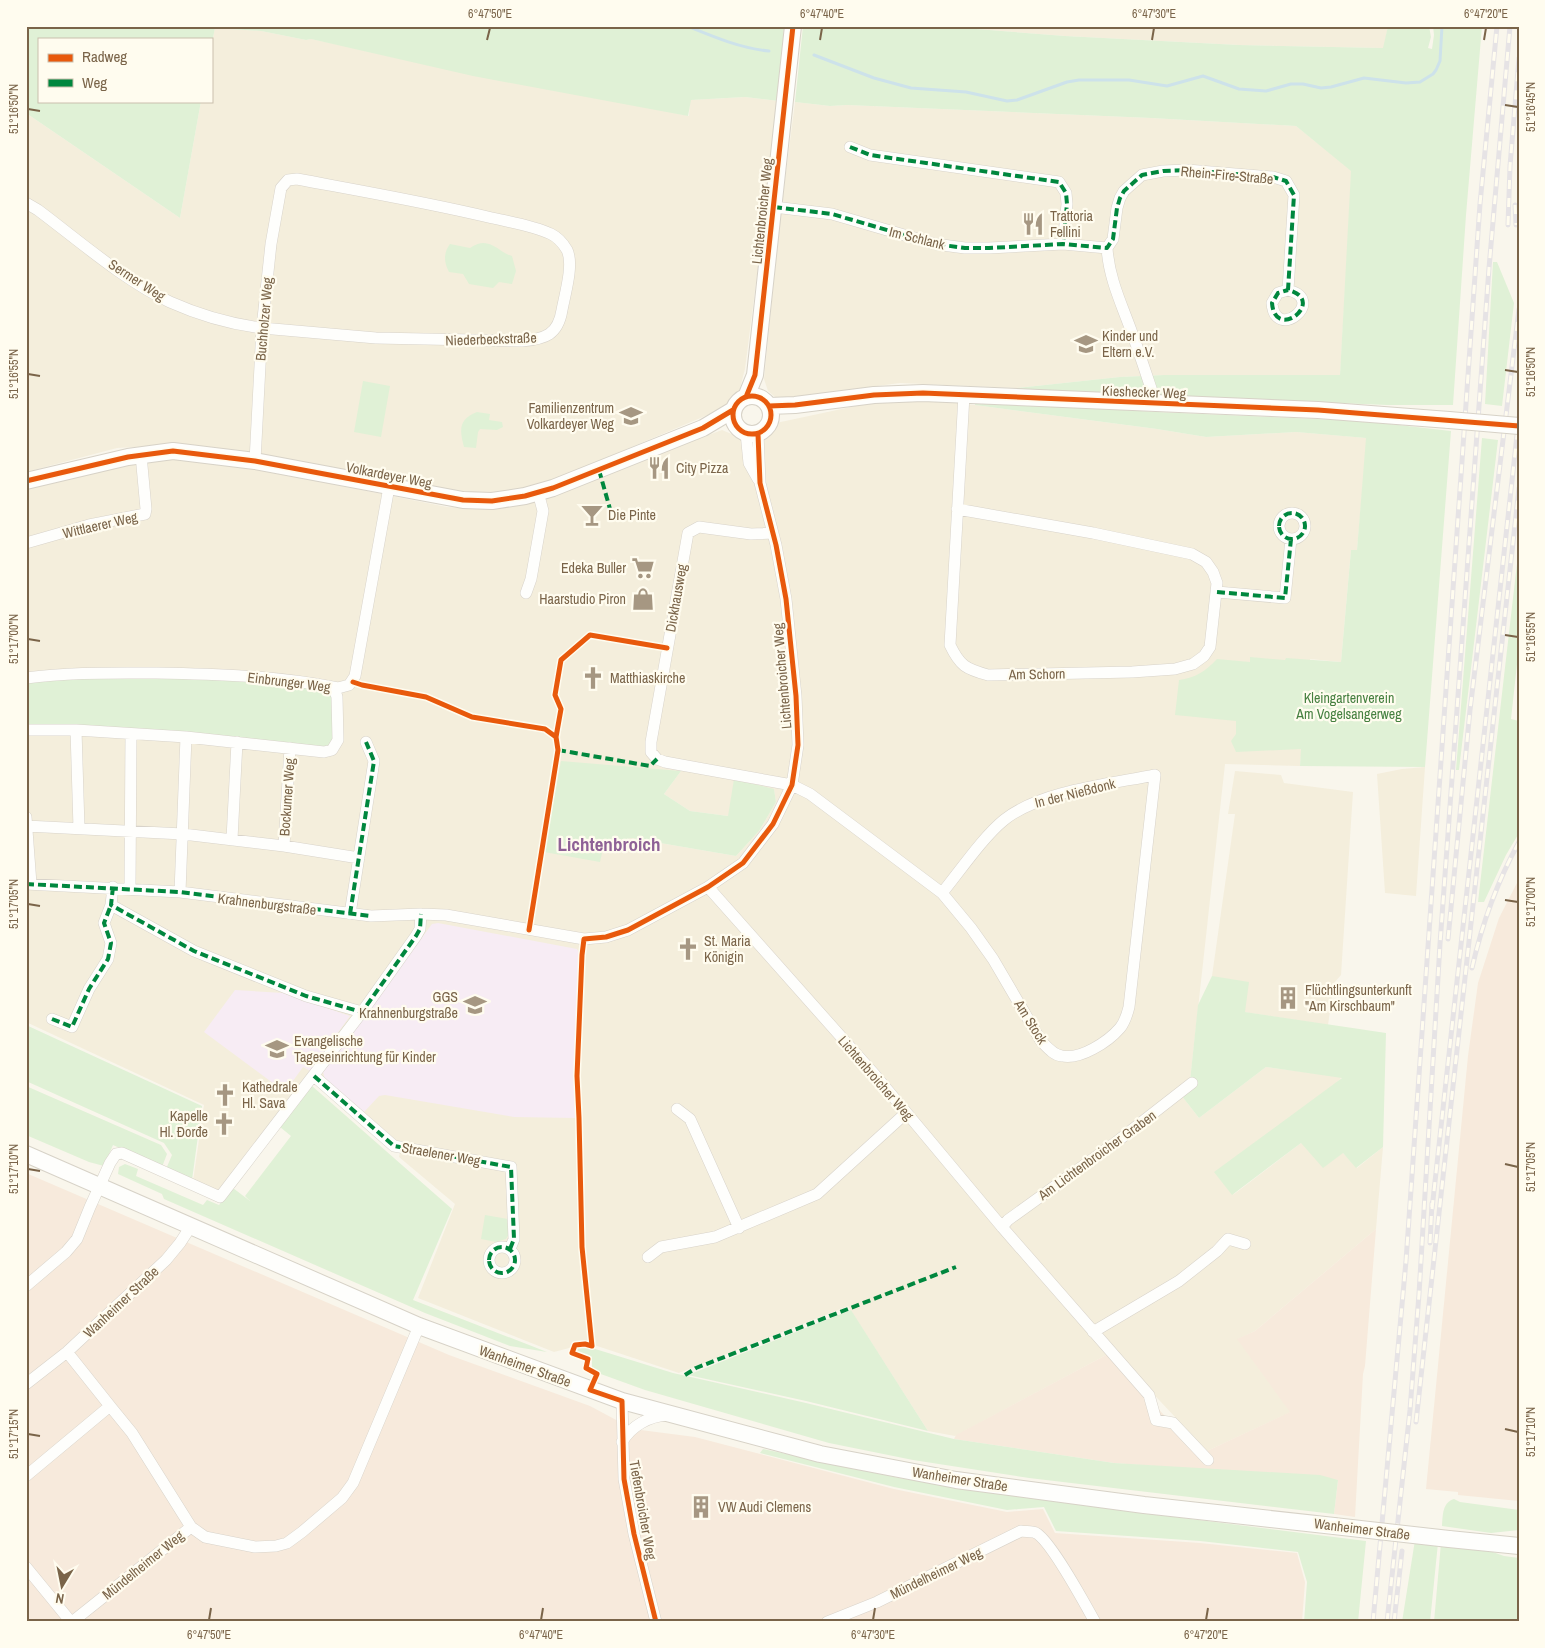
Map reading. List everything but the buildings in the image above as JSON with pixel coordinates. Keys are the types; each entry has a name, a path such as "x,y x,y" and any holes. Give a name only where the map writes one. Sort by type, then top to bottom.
{"street":[{"name":"Lichtenbroicher Weg","path":"762,406 755,375 793,26"},
{"path":"850,147 870,155 1059,182 1066,193 1063,244"},
{"name":"Rhein-Fire-Straße","path":"1107,248 1113,239 1120,198 1124,191 1142,175 1163,171 1187,170 1273,177 1286,181 1294,195 1288,290"},
{"name":"Niederbeckstraße","path":"262,328 376,338 522,341 541,339 548,336 559,323 561,316 570,260 567,250 560,240 553,235 532,227 450,208 298,179 288,180"},
{"name":"Buchholzer Weg","path":"255,461 262,328 271,244 281,188 288,180"},
{"name":"Sermer Weg","path":"26,203 138,283 169,301 226,321 262,328"},
{"name":"Im Schlank","path":"774,207 832,214 935,244 965,248 1063,244 1107,248"},
{"path":"1107,248 1108,262 1116,293 1156,404"},
{"name":"Kieshecker Weg","path":"762,406 784,409 795,405 874,395 923,393 1318,410 1519,426"},
{"name":"Am Schorn","path":"957,509 1092,533 1192,554 1206,562 1213,572 1217,583 1210,647 1204,656 1193,664 1175,669 1061,674 988,675 968,669 955,656 950,645 957,509 964,395"},
{"name":"Volkardeyer Weg","path":"26,481 142,455 173,451 255,461 463,500 492,501 553,488 703,428 733,410 737,403 762,406"},
{"path":"733,410 733,419 747,431 765,429 762,406"},
{"name":"Volkardeyer Weg","path":"703,428 747,431"},
{"name":"Lichtenbroicher Weg","path":"747,431 749,463 760,484 773,534 786,599 796,696 798,745 792,785 773,824 743,862 708,887 875,1075 1002,1226 1149,1395 1156,1420 1173,1423 1208,1460"},
{"name":"Wittlaerer Weg","path":"26,543 89,525 145,514 142,455"},
{"name":"Einbrunger Weg","path":"26,678 99,672 203,674 253,676 343,688 349,685 355,676 389,487"},
{"path":"526,593 531,579 543,511 538,492"},
{"name":"Dickhausweg","path":"773,534 750,534 699,527 688,533 650,747 653,756 665,762 792,785"},
{"path":"1217,592 1285,598 1291,539"},
{"name":"Bockumer Weg","path":"26,730 76,730 186,738 324,752 332,750 338,740 337,697 335,691 329,686"},
{"path":"76,730 80,828"},
{"path":"130,888 131,734"},
{"path":"180,892 186,738"},
{"path":"232,839 237,742"},
{"path":"350,914 374,761 366,742"},
{"name":"Bockumer Weg","path":"284,846 290,748"},
{"name":"Am Stock","path":"792,785 810,794 942,893 971,928 993,959 1041,1041 1049,1050 1060,1056 1072,1057 1084,1054 1112,1036 1121,1028 1126,1019 1129,1007 1155,775"},
{"name":"In der Nießdonk","path":"942,893 993,831 1006,818 1030,804 1073,792 1155,775"},
{"name":"Bockumer Weg","path":"28,884 26,823 232,839 359,858"},
{"name":"Krahnenburgstraße","path":"28,884 180,892 371,916 420,914 446,916 584,939 606,937 628,930 708,887"},
{"path":"52,1019 72,1027 89,989 108,958 111,943 104,923 111,905 113,888"},
{"path":"111,905 194,951 306,996 362,1012"},
{"path":"26,1286 66,1252 77,1239 110,1163 116,1154 122,1153 220,1197 314,1076 416,936 420,929 420,914"},
{"name":"Straelener Weg","path":"314,1076 394,1146 511,1167 514,1239 510,1249"},
{"name":"Am Lichtenbroicher Graben","path":"1002,1226 1115,1143 1192,1083"},
{"path":"677,1109 690,1119 739,1228"},
{"path":"648,1257 661,1247 715,1237 817,1194 906,1113"},
{"name":"Wanheimer Straße","path":"26,1154 419,1326 622,1401 820,1454 956,1480 1144,1505 1519,1546"},
{"name":"Wanheimer Straße","path":"26,1384 67,1352 166,1260 191,1226"},
{"path":"1093,1332 1179,1281 1218,1251 1228,1239 1245,1244"},
{"path":"67,1352 132,1433 191,1527 204,1537 255,1547 276,1546 287,1543 302,1532 342,1498 353,1483 419,1326"},
{"name":"Tiefenbroicher Weg","path":"622,1401 624,1479 632,1525 656,1622"},
{"path":"26,1476 110,1406"},
{"name":"Tiefenbroicher Weg","path":"622,1442 630,1431 645,1421 674,1415"},
{"name":"Mündelheimer Weg","path":"26,1567 72,1622 191,1527"},
{"name":"Mündelheimer Weg","path":"827,1622 878,1602 1021,1531 1035,1532 1043,1539 1061,1564 1095,1622"}],"shaded area":[{"path":"938,26 1388,26 1384,48 1239,45 1065,36"},
{"path":"215,28 261,31 306,40 311,39 689,116 690,100 745,97 779,101 745,369 739,392 729,406 525,490 465,494 213,447 169,445 117,448 26,472 26,113 180,218 201,102 212,102 212,43"},
{"path":"795,102 830,106 847,105 1151,118 1296,126 1352,171 1340,376 1164,375 1120,377 1017,388 900,383 792,397 775,397 768,391 764,379 780,220"},
{"path":"907,401 975,405 1206,437 1296,432 1367,438 1357,550 1351,550 1341,662 1310,659 1300,766 1225,764 1190,1081 1181,1095 1199,1118 1266,1067 1342,1077 1233,1195 1301,1143 1343,1153 1357,1168 1383,1147 1376,1229 1255,1331 1238,1339 1291,1412 1207,1451 1112,1350 1108,1354 955,1436 928,1431 848,1306 679,1373 588,1343 554,1352 418,1298 455,1204 399,1157 402,1143 394,1141 314,1077 220,1192 193,1181 204,1105 26,1022 26,489 113,467 167,459 212,460 447,507 482,509 527,503 722,430 741,438 762,436 776,423 865,404","holes":["681,771 664,794 690,811 728,816 774,789 776,802 759,831 736,856 631,838 604,844"]},
{"path":"1425,767 1416,896 1385,893 1377,774"},
{"path":"1235,771 1281,775 1284,783 1353,792 1341,975 1334,983 1328,1025 1244,1012 1212,976 1235,814 1228,814"},
{"path":"1519,879 1519,1501 1458,1495 1458,1492 1426,1489 1468,1056 1478,983 1499,918"},
{"name":"GGS Krahnenburgstraße","path":"438,923 577,949 581,955 574,1076 577,1118 514,1117 385,1095 379,1096 364,1112 325,1079 323,1072 432,924"},
{"name":"Evangelische Tageseinrichtung für Kinder","path":"235,990 283,993 350,1016 310,1071 303,1067 285,1092 204,1032"},
{"path":"26,1173 449,1355 590,1406 633,1429 695,1437 894,1489 1007,1512 1043,1509 1055,1533 1200,1543 1297,1553 1305,1582 1302,1622 26,1622"},
{"path":"1376,1229 1363,1374 1355,1517 1334,1514 1338,1480 1114,1463 954,1439 956,1435 1108,1354 1197,1451 1207,1451 1290,1412 1237,1339 1255,1331"}],"green space":[{"path":"26,26 784,26 779,101 745,97 691,100 688,116 473,76 311,39 306,40 261,31 215,28 212,43 212,38 38,38 38,102 201,102 180,218 26,113"},
{"path":"803,26 938,26 1065,36 1239,45 1383,48 1388,26 1429,26 1431,37 1428,48 1432,49 1433,26 1482,26 1466,215 1453,405 1387,405 1017,390 1017,388 1120,377 1164,375 1340,375 1351,171 1296,126 1151,118 847,105 830,106 795,102"},
{"path":"483,243 512,256 516,271 512,284 499,282 493,288 469,284 463,274 449,272 445,258 450,244 470,248"},
{"path":"1493,262 1497,262 1514,303 1502,406 1485,404"},
{"path":"363,381 390,386 381,437 354,432"},
{"name":"Kleingartenverein Am Vogelsangerweg","path":"975,401 1157,412 1363,421 1451,431 1425,767 1300,766 1301,749 1236,752 1231,741 1236,734 1236,721 1175,715 1179,680 1190,678 1200,673 1217,659 1250,662 1250,657 1341,662 1351,550 1357,550 1366,438 1296,432 1206,437 975,405"},
{"path":"477,412 490,414 489,420 502,422 503,427 497,430 480,429 476,448 464,447 461,435 462,425 467,418"},
{"path":"1482,438 1498,440 1459,770 1456,770"},
{"path":"1519,546 1519,646 1511,719 1519,721 1519,833 1506,855 1484,902 1478,902"},
{"path":"222,674 335,692 332,750 26,726 26,680"},
{"path":"561,761 681,771 664,794 690,811 728,816 734,779 774,789 776,802 759,831 736,856 631,838 604,844 600,862 544,852"},
{"path":"1212,976 1249,982 1245,1012 1386,1033 1383,1147 1356,1168 1343,1153 1323,1168 1301,1143 1232,1195 1214,1172 1342,1078 1266,1067 1199,1118 1181,1095 1190,1081 1198,1005"},
{"path":"26,1025 202,1106 192,1180 166,1169 172,1155 164,1143 26,1081"},
{"path":"26,1086 161,1145 167,1154 162,1167 113,1145 104,1166 89,1162 26,1135"},
{"path":"312,1086 452,1209 413,1300 547,1352 510,1346 425,1313 164,1199 162,1194 118,1174 119,1167 125,1164 138,1169 136,1176 203,1205 207,1200 219,1205 233,1188 250,1201 245,1196 291,1136 280,1127"},
{"path":"485,1215 508,1219 509,1234 506,1239 496,1242 481,1239"},
{"path":"851,1310 928,1431 688,1375"},
{"path":"577,1348 592,1348 673,1373 954,1439 1114,1463 1320,1475 1338,1480 1334,1514 1029,1478 913,1460 829,1443 645,1390 598,1373 592,1368 592,1357 578,1352"},
{"path":"763,1449 899,1478 1143,1513 1366,1541 1358,1622 1304,1622 1307,1582 1298,1552 1200,1541 1056,1531 1044,1507 1007,1510 894,1487 760,1453"},
{"path":"1454,1499 1460,1502 1519,1510 1519,1530 1491,1533 1442,1526 1445,1506"},
{"path":"1415,1540 1438,1543 1430,1622 1402,1622"},
{"path":"1441,1543 1487,1550 1504,1556 1519,1558 1519,1622 1434,1622"}],"waterway":[{"path":"626,26 645,26"},
{"path":"687,26 737,45 769,51"},
{"path":"814,55 874,78 911,88 966,92 1007,101 1017,100 1067,82 1079,80 1129,80 1167,86 1203,76 1239,89 1266,91 1291,84 1303,84 1321,88 1331,87 1364,78 1406,83 1420,82 1433,74 1440,61 1442,26"}],"railway":[{"path":"1373,1622 1406,1261 1480,204 1497,26"},
{"path":"1387,1622 1410,1410 1419,1294 1440,944 1489,268 1510,26"},
{"path":"1508,225 1510,166 1519,58"},
{"path":"1515,205 1516,225"},
{"path":"1448,939 1470,710 1519,309"},
{"path":"1432,1209 1519,417"},
{"path":"1416,1422 1519,488"},
{"path":"1472,968 1480,935 1491,904 1519,842"},
{"path":"1430,1243 1432,1203"},
{"path":"1394,1622 1402,1551"}],"marked path":[{"path":"850,147 870,155 1059,182 1066,193 1067,204 1063,244"},
{"path":"774,207 832,214 935,244 965,248 1063,244 1107,248 1113,239 1120,198 1124,191 1142,175 1163,171 1187,170 1273,177 1286,181 1294,195 1288,290 1299,295 1303,302 1301,309 1296,315 1289,319 1281,319 1275,314 1272,303 1278,293 1288,290"},
{"path":"599,470 610,509"},
{"path":"1292,513 1301,517 1305,526 1301,535 1292,539 1283,535 1279,526 1283,517 1292,513"},
{"path":"1217,592 1285,598 1291,539"},
{"path":"350,914 374,761 366,742"},
{"path":"558,750 650,766 657,759"},
{"path":"26,884 180,892 371,916"},
{"path":"113,887 111,905 194,951 306,996 362,1012 416,936 420,929 421,914"},
{"path":"52,1019 72,1027 89,989 108,959 111,943 104,923 111,905"},
{"path":"314,1076 394,1146 511,1167 514,1239 510,1249"},
{"path":"502,1247 511,1251 515,1260 511,1269 502,1273 493,1269 489,1260 493,1251 502,1247"},
{"path":"685,1375 696,1368 956,1267"}],"cycle path":[{"path":"746,397 755,375 793,26"},
{"path":"769,406 795,405 874,395 923,393 1318,410 1519,426"},
{"path":"752,396 766,401 771,415 766,429 752,434 738,429 733,415 738,401 752,396"},
{"path":"26,481 128,457 173,451 255,461 463,500 492,501 525,496 553,488 703,428 733,410"},
{"path":"656,1622 634,1534 624,1479 622,1401 590,1390 597,1374 586,1368 588,1359 572,1353 575,1345 585,1344 592,1346 582,1247 577,1076 582,955 584,939 606,937 628,930 708,887 743,863 773,824 792,785 798,745 796,696 786,599 776,545 760,483 758,434"},
{"path":"529,930 558,750 556,737 561,709 555,695 561,660 590,635 667,648"},
{"path":"353,682 426,697 472,717 545,729 556,737"}],"place":[{"name":"Trattoria Fellini","path":"1033,224"},
{"name":"Kinder und Eltern e.V.","path":"1086,344"},
{"name":"Familienzentrum Volkardeyer Weg","path":"631,416"},
{"name":"City Pizza","path":"659,468"},
{"name":"Die Pinte","path":"592,515"},
{"name":"Edeka Buller","path":"643,568"},
{"name":"Haarstudio Piron","path":"643,599"},
{"name":"Matthiaskirche","path":"593,678"},
{"name":"St. Maria Königin","path":"688,949"},
{"name":"Flüchtlingsunterkunft \"Am Kirschbaum\"","path":"1288,998"},
{"name":"GGS Krahnenburgstraße","path":"475,1005"},
{"name":"Evangelische Tageseinrichtung für Kinder","path":"277,1049"},
{"name":"Kathedrale Hl. Sava","path":"225,1095"},
{"name":"Kapelle Hl. Đorđe","path":"224,1124"},
{"name":"VW Audi Clemens","path":"701,1507"}],"district":[{"name":"Lichtenbroich","path":"609,844"}]}
